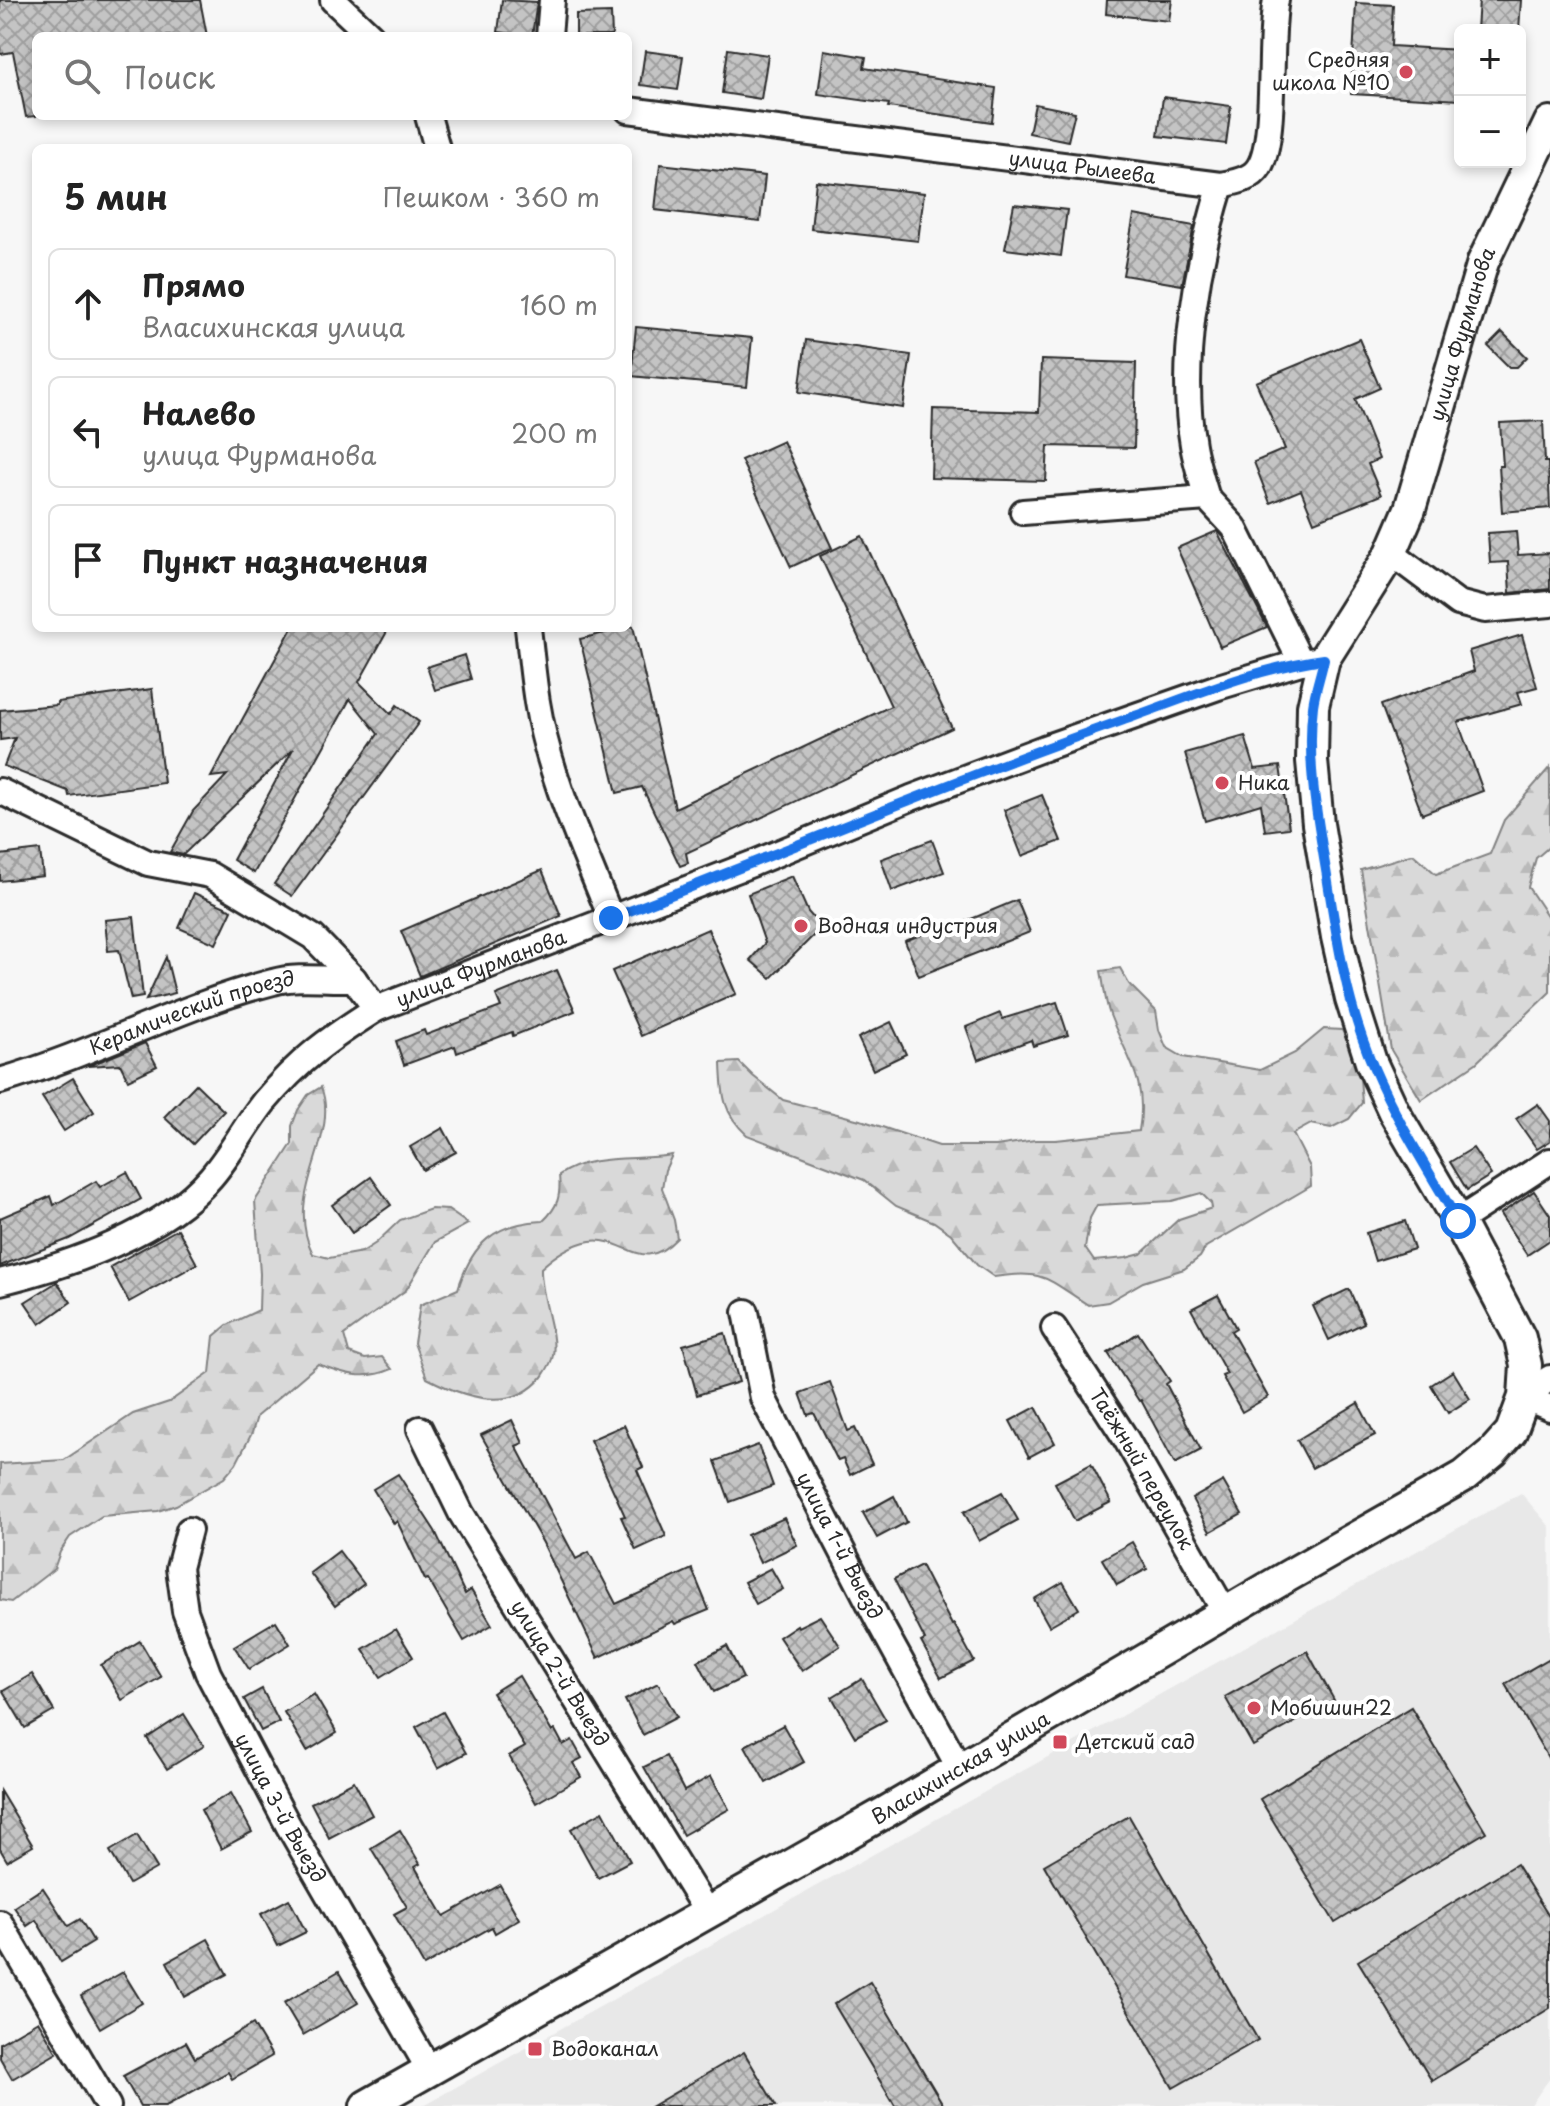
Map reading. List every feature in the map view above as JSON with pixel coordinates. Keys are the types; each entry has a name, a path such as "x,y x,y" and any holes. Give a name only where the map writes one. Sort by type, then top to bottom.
{"street":[{"path":"333,0 367,32"},
{"path":"549,32 552,0"},
{"path":"1276,0 1267,141 1259,167 1246,179 1221,185 1205,234 1190,336 1193,444 1207,498 1234,527 1313,660"},
{"name":"улица Рылеева","path":"632,111 1221,185"},
{"path":"429,120 436,144"},
{"name":"улица Фурманова","path":"0,1282 105,1248 185,1201 211,1178 263,1103 296,1067 322,1043 376,1009 1044,748 1218,687 1313,660 1391,553 1410,509 1483,262 1550,122"},
{"path":"1023,512 1207,498"},
{"path":"1391,553 1458,603 1485,610 1550,604"},
{"path":"528,632 537,704 552,765 611,918"},
{"name":"Власихинская улица","path":"366,2106 708,1914 1464,1476 1493,1452 1537,1402 1520,1338 1458,1221 1394,1112 1371,1062 1351,999 1318,824 1312,761 1313,660"},
{"path":"0,791 148,863 210,875 313,937 354,979 376,1009"},
{"name":"Керамический проезд","path":"0,1081 45,1068 112,1040 276,981 354,979"},
{"path":"1458,1221 1550,1161"},
{"name":"улица 1-й Выезд","path":"746,1312 763,1398 878,1620 960,1769"},
{"name":"Таёжный переулок","path":"1054,1328 1126,1439 1226,1614"},
{"path":"1537,1402 1550,1378"},
{"name":"улица 2-й Выезд","path":"420,1429 461,1513 708,1914"},
{"name":"улица 3-й Выезд","path":"189,1530 179,1568 185,1611 208,1673 288,1825 430,2071"},
{"path":"0,1923 108,2106"}],"shaded area":[{"path":"1521,1493 1550,1527 1550,2078 1530,2106 422,2106"}],"green space":[{"path":"1550,767 1550,846 1536,858 1528,887 1550,920 1550,992 1476,1063 1421,1100 1391,1050 1361,870 1413,854 1436,874 1490,854 1504,820"},
{"path":"1120,968 1129,984 1156,1011 1166,1047 1183,1057 1260,1070 1295,1053 1324,1029 1342,1030 1359,1065 1362,1103 1349,1119 1331,1128 1311,1124 1293,1134 1310,1167 1311,1186 1206,1247 1200,1257 1184,1269 1143,1282 1108,1302 1088,1305 1035,1275 994,1277 977,1265 951,1234 934,1222 896,1206 864,1180 747,1135 733,1119 725,1103 721,1063 739,1062 783,1100 864,1121 939,1146 996,1146 1139,1131 1141,1098 1138,1083 1108,1010 1101,971","holes":["1201,1193 1212,1208 1179,1219 1141,1254 1094,1261 1085,1248 1090,1218 1097,1205 1172,1201"]},
{"path":"321,1087 325,1107 324,1126 304,1209 305,1231 313,1254 329,1258 362,1252 400,1220 431,1209 448,1210 468,1224 435,1242 406,1290 344,1335 349,1353 365,1359 382,1357 392,1369 373,1375 355,1375 318,1364 257,1416 236,1464 224,1478 176,1505 158,1511 102,1516 70,1537 54,1569 11,1602 0,1600 0,1464 64,1460 133,1414 169,1402 210,1373 214,1336 227,1325 259,1310 255,1201 292,1144 292,1126 298,1110 308,1095"},
{"path":"672,1155 662,1188 677,1238 653,1254 634,1252 603,1241 590,1241 564,1251 541,1268 554,1346 550,1364 530,1388 502,1399 487,1398 456,1391 427,1378 414,1343 420,1305 458,1289 470,1260 487,1239 511,1226 543,1221 557,1201 559,1175 572,1168 599,1161"}],"building":[{"path":"0,0 200,0 206,32 32,32 32,116 26,117 13,52 0,54"},
{"path":"502,0 537,2 533,32 498,32"},
{"path":"1107,0 1172,0 1169,21 1106,14"},
{"path":"1479,0 1521,0 1519,24 1477,24"},
{"name":"Средняя школа №10","path":"1356,3 1393,5 1391,46 1454,50 1454,100 1351,94"},
{"path":"611,13 612,32 576,32 576,14"},
{"path":"728,49 768,55 761,99 722,93"},
{"path":"824,50 866,57 864,68 996,88 992,122 818,94"},
{"path":"645,51 683,56 678,90 640,85"},
{"path":"1163,97 1231,106 1226,144 1158,136"},
{"path":"1035,104 1075,112 1068,141 1029,133"},
{"path":"660,164 765,176 760,222 655,210"},
{"path":"816,181 924,193 918,241 811,229"},
{"path":"1014,204 1067,210 1061,256 1005,249"},
{"path":"1134,215 1194,226 1182,285 1123,275"},
{"path":"636,327 752,338 747,387 632,376"},
{"path":"1502,332 1527,357 1517,367 1509,367 1488,346"},
{"path":"1359,339 1380,388 1355,399 1379,459 1368,464 1381,495 1314,522 1301,490 1270,503 1254,462 1285,449 1256,382"},
{"path":"806,340 911,355 903,408 799,392"},
{"path":"1041,360 1136,363 1134,448 1048,446 1046,481 931,478 933,409 1039,412"},
{"path":"1543,421 1550,508 1502,512 1500,423"},
{"path":"783,441 832,548 791,567 741,460"},
{"path":"1217,531 1267,627 1220,647 1177,548"},
{"path":"1516,531 1518,555 1550,553 1550,589 1510,593 1508,562 1490,563 1488,533"},
{"path":"862,536 952,728 686,853 688,863 680,866 642,787 617,793 580,639 609,632 632,632 633,626 675,808 891,706 820,556"},
{"path":"290,632 387,632 359,682 391,714 397,705 419,722 292,896 274,884 378,734 350,699 254,873 233,860 293,749 183,855 170,852 193,811 227,775 211,777"},
{"path":"1522,635 1537,687 1518,692 1522,704 1458,722 1483,791 1422,814 1381,705 1474,671 1469,651"},
{"path":"464,655 471,679 435,690 427,667"},
{"path":"152,689 164,783 69,796 68,791 4,766 15,738 0,740 0,710 57,705 57,702"},
{"name":"Ника","path":"1245,736 1255,769 1280,766 1289,828 1265,831 1261,804 1205,821 1185,753"},
{"path":"1042,795 1061,841 1022,856 1004,810"},
{"path":"932,840 944,872 892,891 881,859"},
{"path":"40,850 43,876 0,881 0,855"},
{"path":"542,870 561,916 420,976 401,931"},
{"path":"792,876 808,912 817,922 816,933 771,978 750,960 765,943 748,894"},
{"path":"194,893 232,910 216,944 179,928"},
{"path":"1017,900 1030,932 919,976 905,941 946,925 947,929"},
{"path":"134,917 143,997 131,999 119,950 108,951 105,920"},
{"path":"708,929 736,994 641,1036 612,971"},
{"path":"166,957 175,993 146,1000"},
{"path":"557,970 575,1011 513,1036 512,1032 457,1053 455,1046 404,1065 396,1041 424,1030 426,1035 501,1007 496,995"},
{"path":"1057,1002 1068,1035 1033,1046 1031,1040 978,1060 966,1027 1000,1013 1002,1019"},
{"path":"891,1022 906,1054 873,1070 858,1038"},
{"path":"145,1043 157,1066 128,1080 120,1064 88,1066"},
{"path":"73,1078 94,1112 64,1131 42,1097"},
{"path":"196,1084 224,1111 193,1144 164,1117"},
{"path":"1538,1104 1550,1121 1550,1141 1537,1149 1516,1119"},
{"path":"443,1128 456,1152 423,1170 410,1147"},
{"path":"1473,1148 1491,1175 1467,1190 1450,1162"},
{"path":"127,1172 141,1199 69,1239 0,1266 0,1218 51,1196 54,1205 96,1181 100,1187"},
{"path":"371,1177 391,1205 352,1233 332,1205"},
{"path":"1534,1191 1550,1215 1550,1240 1527,1255 1500,1214"},
{"path":"1405,1221 1414,1249 1375,1261 1366,1233"},
{"path":"178,1229 197,1264 129,1302 110,1267"},
{"path":"57,1282 71,1302 40,1324 25,1302"},
{"path":"1349,1289 1364,1323 1329,1340 1313,1306"},
{"path":"1218,1295 1236,1328 1231,1331 1268,1397 1242,1412 1222,1376 1227,1374 1191,1309"},
{"path":"725,1333 739,1382 697,1395 683,1345"},
{"path":"1138,1333 1170,1381 1166,1384 1201,1450 1175,1464 1141,1400 1108,1353"},
{"path":"1453,1371 1470,1399 1448,1413 1431,1385"},
{"path":"830,1382 848,1431 855,1428 872,1464 850,1475 843,1459 838,1461 814,1413 808,1415 800,1393"},
{"path":"1358,1403 1375,1435 1312,1468 1297,1440"},
{"path":"1036,1407 1055,1443 1029,1457 1010,1421"},
{"path":"512,1420 523,1443 516,1446 576,1559 589,1552 616,1604 692,1569 709,1610 675,1624 673,1621 598,1658 543,1543 481,1435"},
{"path":"624,1425 643,1467 637,1470 666,1536 636,1550 621,1517 625,1516 590,1440"},
{"path":"758,1445 773,1486 730,1502 715,1461"},
{"path":"1091,1464 1111,1502 1075,1521 1055,1483"},
{"path":"398,1474 435,1531 465,1594 471,1590 492,1625 464,1641 428,1579 425,1580 397,1521 394,1524 373,1489"},
{"path":"1223,1481 1242,1514 1210,1532 1192,1499"},
{"path":"1002,1492 1018,1520 979,1541 964,1512"},
{"path":"894,1496 907,1522 877,1538 863,1513"},
{"path":"784,1518 797,1545 760,1563 747,1535"},
{"path":"1132,1542 1147,1569 1117,1585 1102,1559"},
{"path":"339,1551 364,1584 335,1606 310,1573"},
{"path":"921,1565 974,1661 941,1678 921,1642 925,1640 894,1579"},
{"path":"771,1568 783,1589 756,1604 744,1582"},
{"path":"1063,1582 1079,1609 1049,1626 1034,1599"},
{"path":"820,1616 840,1646 802,1671 779,1637 797,1625"},
{"path":"276,1621 290,1644 249,1669 234,1646"},
{"path":"396,1629 413,1657 381,1677 363,1649"},
{"path":"140,1641 161,1677 122,1700 101,1665"},
{"path":"727,1646 743,1678 714,1692 698,1661"},
{"path":"1307,1651 1334,1700 1253,1746 1225,1697"},
{"path":"1550,1658 1550,1761 1505,1684"},
{"path":"32,1674 54,1711 25,1728 3,1691"},
{"path":"519,1676 552,1732 555,1730 563,1745 572,1740 582,1758 573,1763 581,1777 536,1803 509,1756 525,1747 492,1693"},
{"path":"862,1679 886,1720 855,1737 832,1697"},
{"path":"658,1683 677,1717 643,1735 625,1700"},
{"path":"262,1689 279,1722 261,1731 244,1699"},
{"path":"314,1694 337,1733 307,1751 284,1712"},
{"path":"1411,1707 1486,1832 1335,1923 1260,1799"},
{"path":"443,1712 466,1753 438,1768 416,1727"},
{"path":"184,1714 204,1746 167,1769 147,1738"},
{"path":"783,1725 804,1762 766,1783 745,1746"},
{"path":"666,1756 684,1791 711,1776 729,1809 683,1835 644,1767"},
{"path":"354,1781 372,1815 329,1838 311,1803"},
{"path":"0,1791 33,1846 7,1861 0,1849"},
{"path":"231,1793 252,1832 221,1849 201,1810"},
{"path":"603,1811 630,1861 598,1878 571,1829"},
{"path":"1129,1816 1258,2040 1173,2088 1044,1865"},
{"path":"400,1830 420,1864 415,1867 444,1916 500,1885 519,1919 495,1933 492,1927 424,1966 394,1914 407,1907 371,1848"},
{"path":"137,1835 157,1868 129,1884 110,1851"},
{"path":"1516,1864 1550,1918 1550,2008 1432,2081 1358,1961"},
{"path":"43,1888 68,1926 80,1919 94,1942 61,1962 36,1920 27,1926 14,1907"},
{"path":"289,1899 306,1932 278,1946 261,1914"},
{"path":"208,1939 227,1974 185,1997 167,1962"},
{"path":"339,1971 358,2003 303,2035 284,2003"},
{"path":"123,1972 142,2003 100,2028 81,1996"},
{"path":"870,1982 944,2106 895,2106 834,2004"},
{"path":"38,2021 57,2053 12,2079 0,2058 0,2043"},
{"path":"253,2024 272,2056 232,2079 228,2072 166,2106 140,2106 123,2076 186,2042 195,2058"},
{"path":"744,2052 776,2106 652,2106"}],"place":[{"name":"Средняя школа №10","path":"1406,72"},
{"name":"Ника","path":"1222,783"},
{"name":"Водная индустрия","path":"801,926"},
{"name":"Мобишин22","path":"1254,1708"},
{"name":"Детский сад","path":"1060,1742"},
{"name":"Водоканал","path":"535,2049"}],"route":[{"path":"611,918 1044,748 1218,687 1301,662 1324,659 1313,706 1312,761 1318,824 1351,999 1371,1062 1394,1112 1458,1221"}]}
